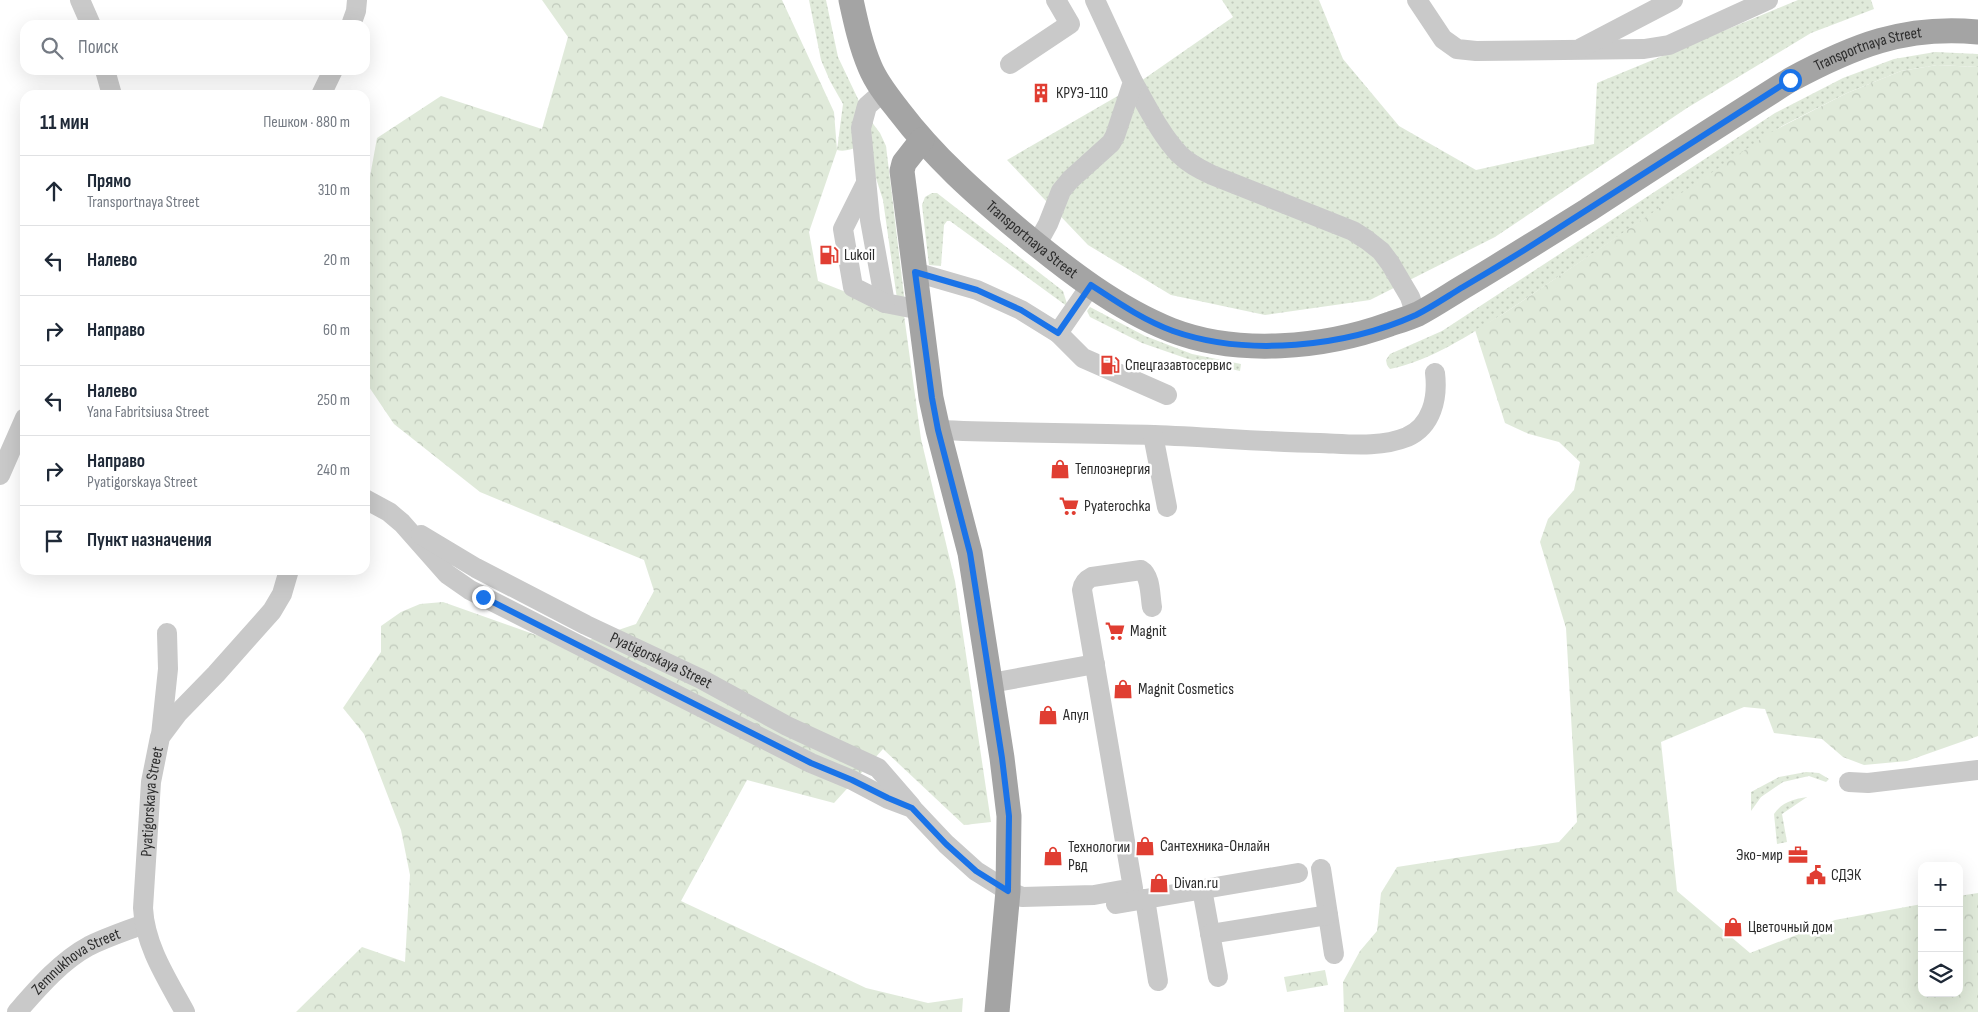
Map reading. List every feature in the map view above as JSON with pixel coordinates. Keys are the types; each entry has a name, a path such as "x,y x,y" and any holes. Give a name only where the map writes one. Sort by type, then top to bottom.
{"main road":[{"name":"Transportnaya Street","path":"850,0 860,40 871,70 884,91 922,140 957,176 1036,244 1091,285 1129,310 1173,331 1210,340 1246,345 1285,346 1320,342 1368,332 1416,315 1520,253 1790,80 1826,60 1878,41 1916,32 1949,29 1978,32"},
{"path":"922,140 904,163 902,171 932,398 938,430 970,553 1002,758 1009,816 1008,891 997,1012"}],"street":[{"path":"80,0 89,20"},
{"path":"352,20 357,0"},
{"path":"1010,64 1070,24 1056,0"},
{"path":"1095,0 1133,82 1165,135 1179,154 1195,167 1212,175 1353,231 1381,251 1410,297 1416,315"},
{"path":"1417,0 1443,39 1457,49 1476,51 1644,49 1670,45 1768,0"},
{"path":"1577,50 1673,0"},
{"path":"106,75 111,90"},
{"path":"323,90 331,75"},
{"path":"1036,244 1048,224 1061,191 1070,180 1111,143 1133,82"},
{"path":"884,91 867,106 861,128 870,220 885,303"},
{"path":"866,183 843,229 853,287 885,303 921,310"},
{"path":"915,272 977,290 1021,310 1058,333 1083,358 1167,395"},
{"path":"1058,333 1091,285"},
{"path":"938,430 1153,435 1301,443 1362,444 1387,442 1407,436 1420,428 1430,416 1435,402 1437,387 1435,373"},
{"path":"0,475 20,429"},
{"path":"1153,435 1167,507"},
{"name":"Pyatigorskaya Street","path":"370,502 390,512 402,523 446,574 470,590 811,763 912,808 946,844 976,871 1008,891 1022,897 1048,896"},
{"path":"1048,896 1094,895 1133,888 1082,590 1087,580 1092,577 1141,570 1147,578 1152,607"},
{"name":"Pyatigorskaya Street","path":"185,1012 156,957 144,924 143,908 151,782 160,737 178,712 216,674 272,611 282,594 288,575"},
{"path":"160,737 168,669 167,633"},
{"path":"990,683 1095,664"},
{"path":"1848,782 1868,783 1978,770"},
{"path":"1322,869 1334,954"},
{"path":"1048,896 1096,907 1298,873"},
{"path":"1202,889 1218,976"},
{"path":"1145,899 1158,981"},
{"path":"1210,934 1328,914"},
{"name":"Zemnukhova Street","path":"17,1012 36,989 61,966 88,947 144,924"}],"green space":[{"path":"542,0 782,0 834,112 837,150 809,232 818,281 904,315 921,439 955,581 991,822 964,825 883,749 834,803 747,780 681,901 866,988 928,1003 963,998 962,1012 296,1012 362,947 405,962 410,875 401,830 364,734 343,708 381,652 381,626 401,612 420,604 443,602 536,635 586,641 636,624 654,591 644,560 480,492 394,424 370,388 370,176 377,138 441,96 542,129 568,37"},
{"path":"809,0 826,0 838,57 860,105 858,147 843,151 837,150 843,104 821,60"},
{"path":"1222,0 1319,0 1343,59 1399,126 1476,170 1594,144 1597,83 1798,0 1871,0 1874,9 1811,33 1687,108 1495,237 1370,300 1265,315 1171,295 1088,245 1007,160 1128,90 1233,17"},
{"path":"1935,52 1978,54 1978,67 1937,65 1901,71 1847,93 1782,126 1503,314 1462,339 1420,360 1390,369 1387,365 1386,360 1390,354 1442,331 1775,113 1843,78 1894,59"},
{"path":"1937,65 1978,67 1978,736 1907,761 1864,765 1843,757 1822,739 1774,733 1765,709 1744,707 1661,742 1677,891 1750,953 1835,920 1918,905 1918,997 1963,997 1963,895 1978,893 1978,1012 1344,1012 1343,982 1360,951 1377,931 1381,893 1397,867 1559,842 1577,822 1566,628 1540,542 1548,519 1574,490 1580,462 1559,442 1529,434 1505,423 1475,330 1503,314 1773,131 1847,93 1901,71"},
{"path":"871,121 880,133 886,146 906,312 899,313 883,200 875,175 868,124"},
{"path":"932,193 937,193 1063,291 1068,307 950,221 947,221 944,225 941,266 929,265 922,205 925,197"},
{"path":"1090,307 1145,336 1192,354 1241,364 1240,371 1191,360 1142,343 1090,317 1087,311"},
{"path":"1806,772 1819,773 1829,779 1826,782 1809,776 1783,782 1761,797 1751,811 1751,792 1779,777"},
{"path":"1807,797 1782,814 1787,842 1777,844 1774,814 1789,802"},
{"path":"1325,970 1328,985 1287,992 1284,977"}],"place":[{"name":"КРУЭ-110","path":"1041,93"},
{"name":"Lukoil","path":"829,255"},
{"name":"Спецгазавтосервис","path":"1110,365"},
{"name":"Теплоэнергия","path":"1060,469"},
{"name":"Pyaterochka","path":"1069,506"},
{"name":"Magnit","path":"1115,631"},
{"name":"Magnit Cosmetics","path":"1123,689"},
{"name":"Апул","path":"1048,715"},
{"name":"Сантехника-Онлайн","path":"1145,846"},
{"name":"Эко-мир","path":"1798,855"},
{"name":"Технологии Рвд","path":"1053,856"},
{"name":"СДЭК","path":"1816,875"},
{"name":"Divan.ru","path":"1159,883"},
{"name":"Цветочный дом","path":"1733,927"}],"route":[{"path":"483,597 702,708 742,726 811,763 912,808 946,844 976,871 1008,891 1009,816 1002,758 970,553 938,430 932,398 915,272 977,290 1021,310 1058,333 1091,285 1129,310 1173,331 1210,340 1246,345 1285,346 1320,342 1368,332 1416,315 1520,253 1790,80"}]}
